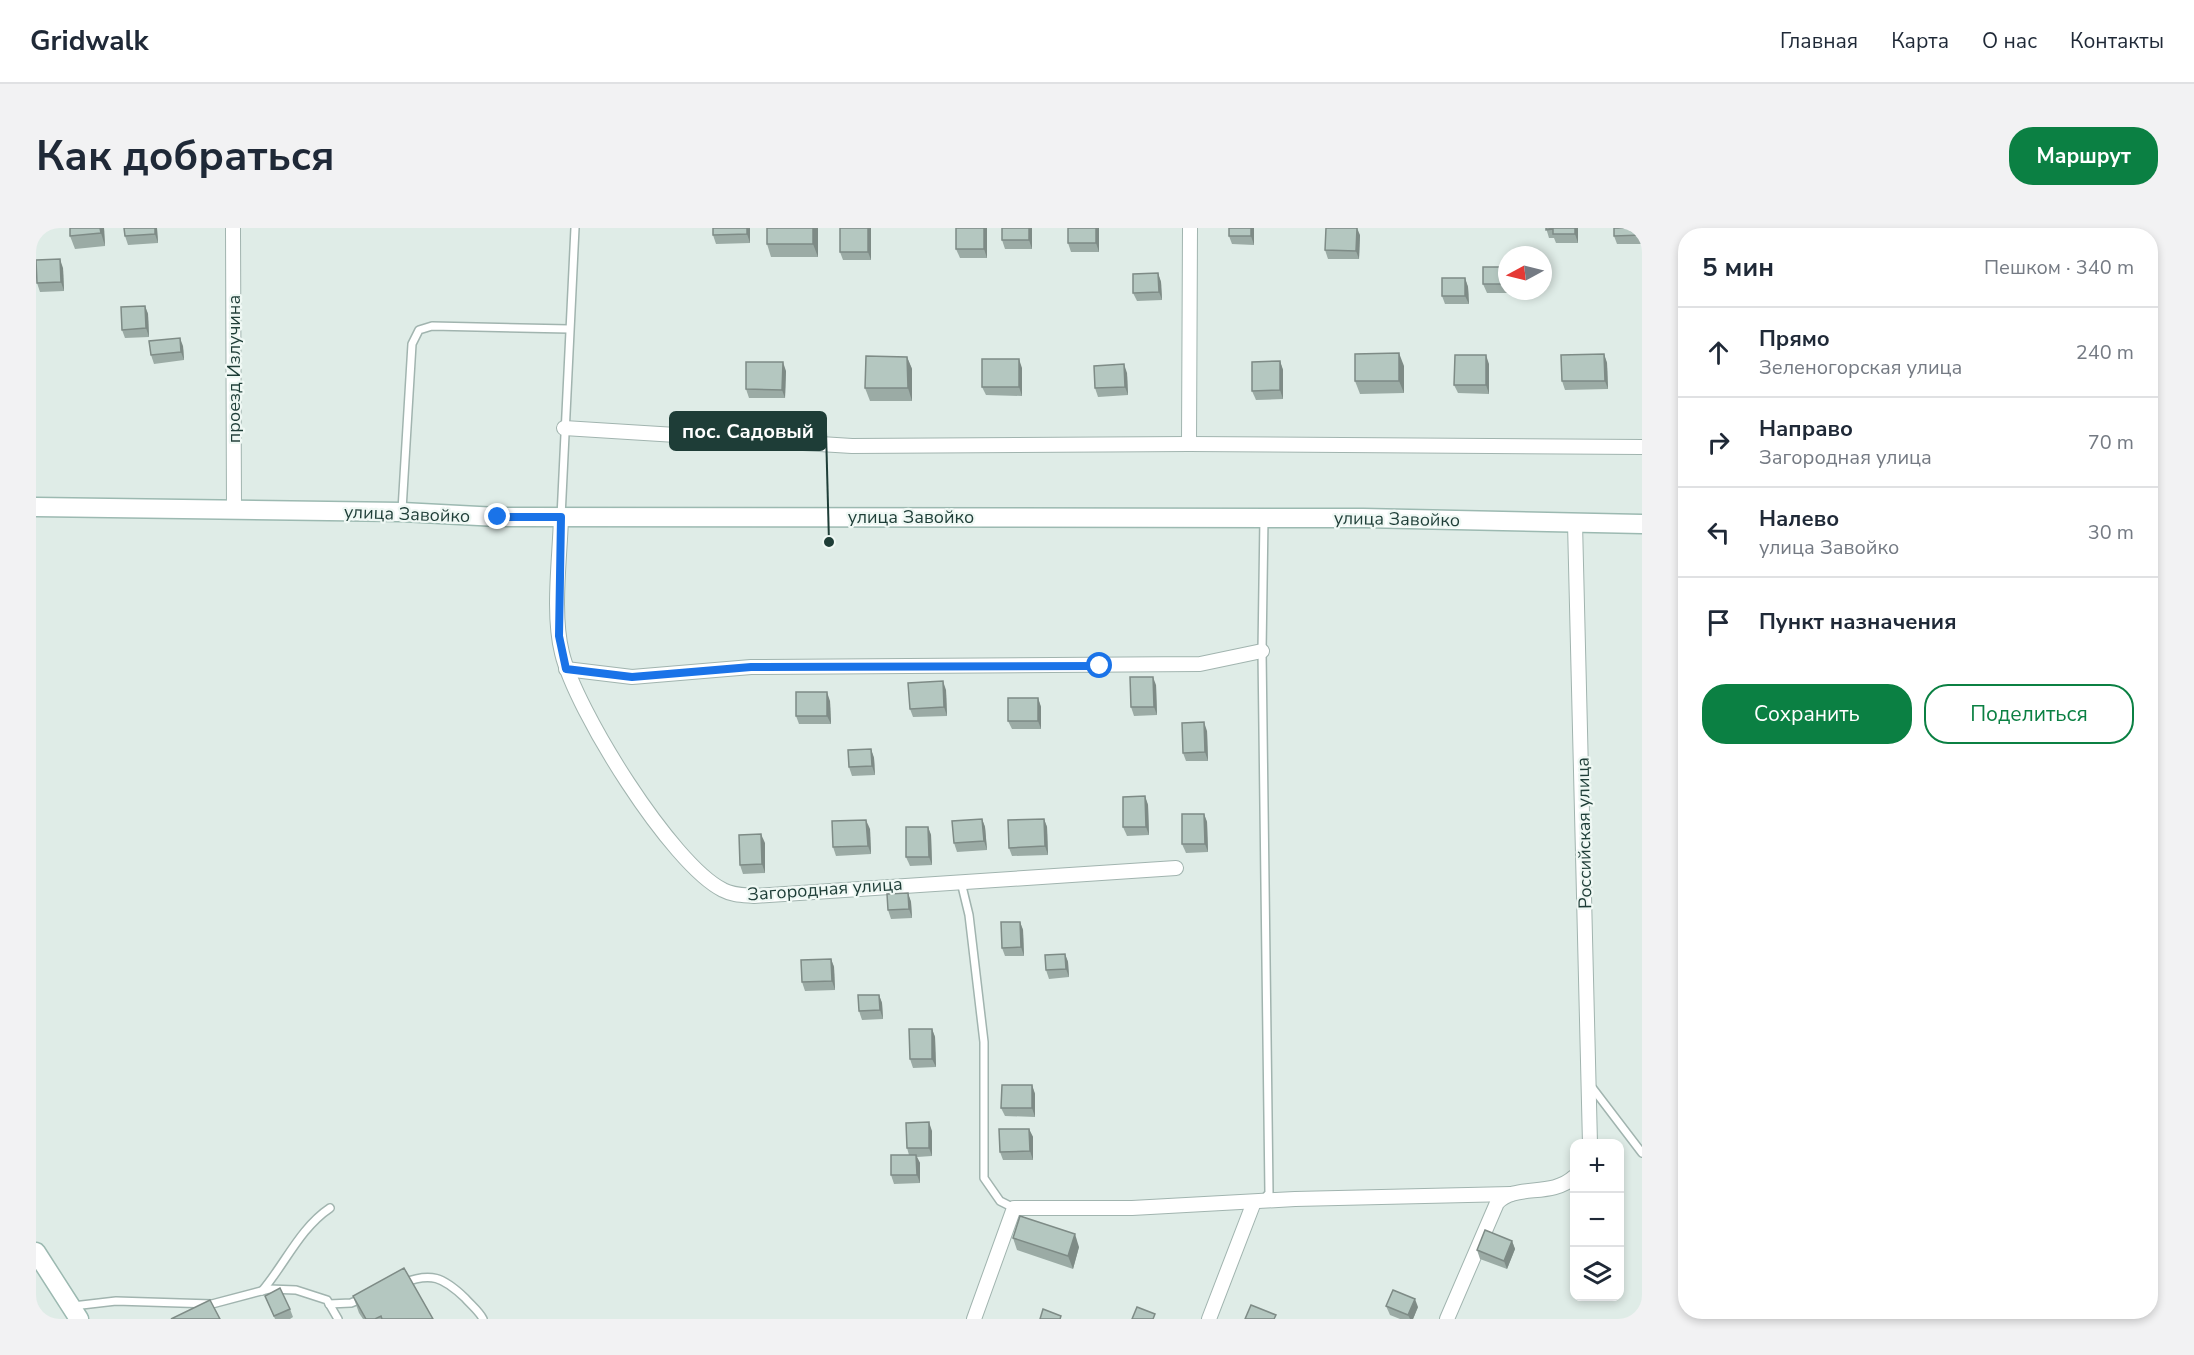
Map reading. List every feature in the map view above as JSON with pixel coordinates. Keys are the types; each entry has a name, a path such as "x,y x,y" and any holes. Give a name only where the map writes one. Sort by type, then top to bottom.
{"main road":[{"name":"улица Завойко","path":"36,507 402,512 561,517 1363,518 1642,524"},
{"path":"36,1252 75,1313"}],"street":[{"name":"проезд Излучина","path":"233,228 234,510"},
{"path":"1189,444 1190,228"},
{"path":"564,428 852,446 1189,444 1642,447"},
{"name":"Загородная улица","path":"561,517 559,636 566,669 592,721 633,792 657,826 694,868 724,891 754,896 1176,868"},
{"name":"Российская улица","path":"1575,523 1590,1139"},
{"path":"566,669 632,677 751,667 1189,665 1262,651"},
{"path":"974,1319 1014,1208 1132,1208 1511,1194 1556,1188 1570,1180"},
{"path":"1447,1319 1494,1209 1501,1199 1511,1194"},
{"path":"1209,1319 1256,1202"}],"lane":[{"path":"561,517 575,228"},
{"path":"402,512 412,344 419,330 432,326 569,329"},
{"path":"1256,1202 1267,1198 1269,1193 1262,651 1264,518"},
{"path":"961,882 969,915 984,1042 984,1178 1000,1201 1014,1208"},
{"path":"1590,1086 1642,1153"},
{"path":"262,1291 282,1266 312,1220 330,1208"},
{"path":"397,1285 418,1277 440,1278 455,1288 483,1319"},
{"path":"75,1313 116,1301 212,1304 262,1291 296,1290 327,1300 338,1319"},
{"path":"329,1304 351,1303 369,1296"}],"building":[{"path":"70,228 100,228 101,233 70,236"},
{"path":"124,228 155,228 155,234 125,236"},
{"path":"713,228 747,228 747,234 713,235"},
{"path":"767,228 813,228 813,244 767,244"},
{"path":"840,228 868,228 868,252 840,252"},
{"path":"956,228 984,228 984,249 956,249"},
{"path":"1002,228 1029,228 1029,240 1002,240"},
{"path":"1068,228 1096,228 1096,243 1068,243"},
{"path":"1229,228 1251,228 1251,236 1229,236"},
{"path":"1326,228 1357,228 1356,251 1325,250"},
{"path":"1546,228 1575,228 1575,234 1553,234 1553,229 1546,230"},
{"path":"1614,228 1642,228 1642,235 1614,236"},
{"path":"60,259 61,282 37,283 36,260"},
{"path":"1483,267 1498,267 1498,284 1483,284"},
{"path":"1158,273 1159,292 1133,293 1133,274"},
{"path":"1442,278 1465,278 1465,296 1442,296"},
{"path":"145,306 146,328 122,330 121,307"},
{"path":"180,338 181,352 151,355 149,341"},
{"path":"1399,353 1399,381 1355,381 1355,354"},
{"path":"1604,354 1605,381 1562,381 1561,355"},
{"path":"1455,355 1486,355 1486,385 1454,385"},
{"path":"866,356 907,357 908,388 865,388"},
{"path":"982,359 1019,359 1019,387 982,387"},
{"path":"1280,361 1280,390 1252,391 1252,362"},
{"path":"746,362 783,362 782,390 746,389"},
{"path":"1124,364 1125,387 1095,388 1094,366"},
{"path":"1130,677 1153,677 1154,707 1131,707"},
{"path":"943,681 944,707 910,709 908,683"},
{"path":"796,692 827,692 827,716 796,716"},
{"path":"1008,698 1038,698 1038,721 1008,721"},
{"path":"1204,722 1205,752 1183,753 1182,723"},
{"path":"871,749 872,766 849,767 848,750"},
{"path":"1145,796 1146,827 1123,827 1123,797"},
{"path":"1182,814 1204,814 1205,844 1182,844"},
{"path":"982,819 984,841 954,843 952,821"},
{"path":"1044,819 1045,846 1009,848 1008,820"},
{"path":"866,820 868,846 833,847 832,821"},
{"path":"906,827 928,827 929,857 906,857"},
{"path":"761,834 762,864 740,865 739,835"},
{"path":"908,893 909,909 888,910 887,894"},
{"path":"1001,922 1020,922 1021,947 1002,948"},
{"path":"1065,954 1066,969 1046,970 1045,955"},
{"path":"831,959 832,981 802,982 801,960"},
{"path":"858,995 879,995 880,1010 859,1011"},
{"path":"909,1029 932,1029 932,1059 910,1059"},
{"path":"1002,1085 1032,1085 1032,1108 1001,1108"},
{"path":"929,1122 929,1148 907,1148 906,1123"},
{"path":"999,1129 1029,1129 1030,1151 1000,1152"},
{"path":"891,1155 916,1155 917,1175 891,1175"},
{"path":"1020,1216 1075,1234 1068,1256 1013,1238"},
{"path":"1485,1230 1512,1241 1504,1261 1477,1250"},
{"path":"404,1268 433,1319 382,1319 381,1316 366,1319 353,1296"},
{"path":"280,1288 290,1309 274,1316 265,1296"},
{"path":"1393,1290 1415,1299 1408,1315 1386,1306"},
{"path":"210,1300 220,1319 171,1319"},
{"path":"1251,1305 1276,1315 1274,1319 1245,1319"},
{"path":"1137,1307 1155,1314 1153,1319 1132,1319"},
{"path":"1043,1309 1061,1316 1060,1319 1040,1319"}],"place":[{"name":"пос. Садовый","path":"829,542"}],"route":[{"path":"498,517 561,517 559,636 566,669 632,677 751,667 1100,666"}]}
